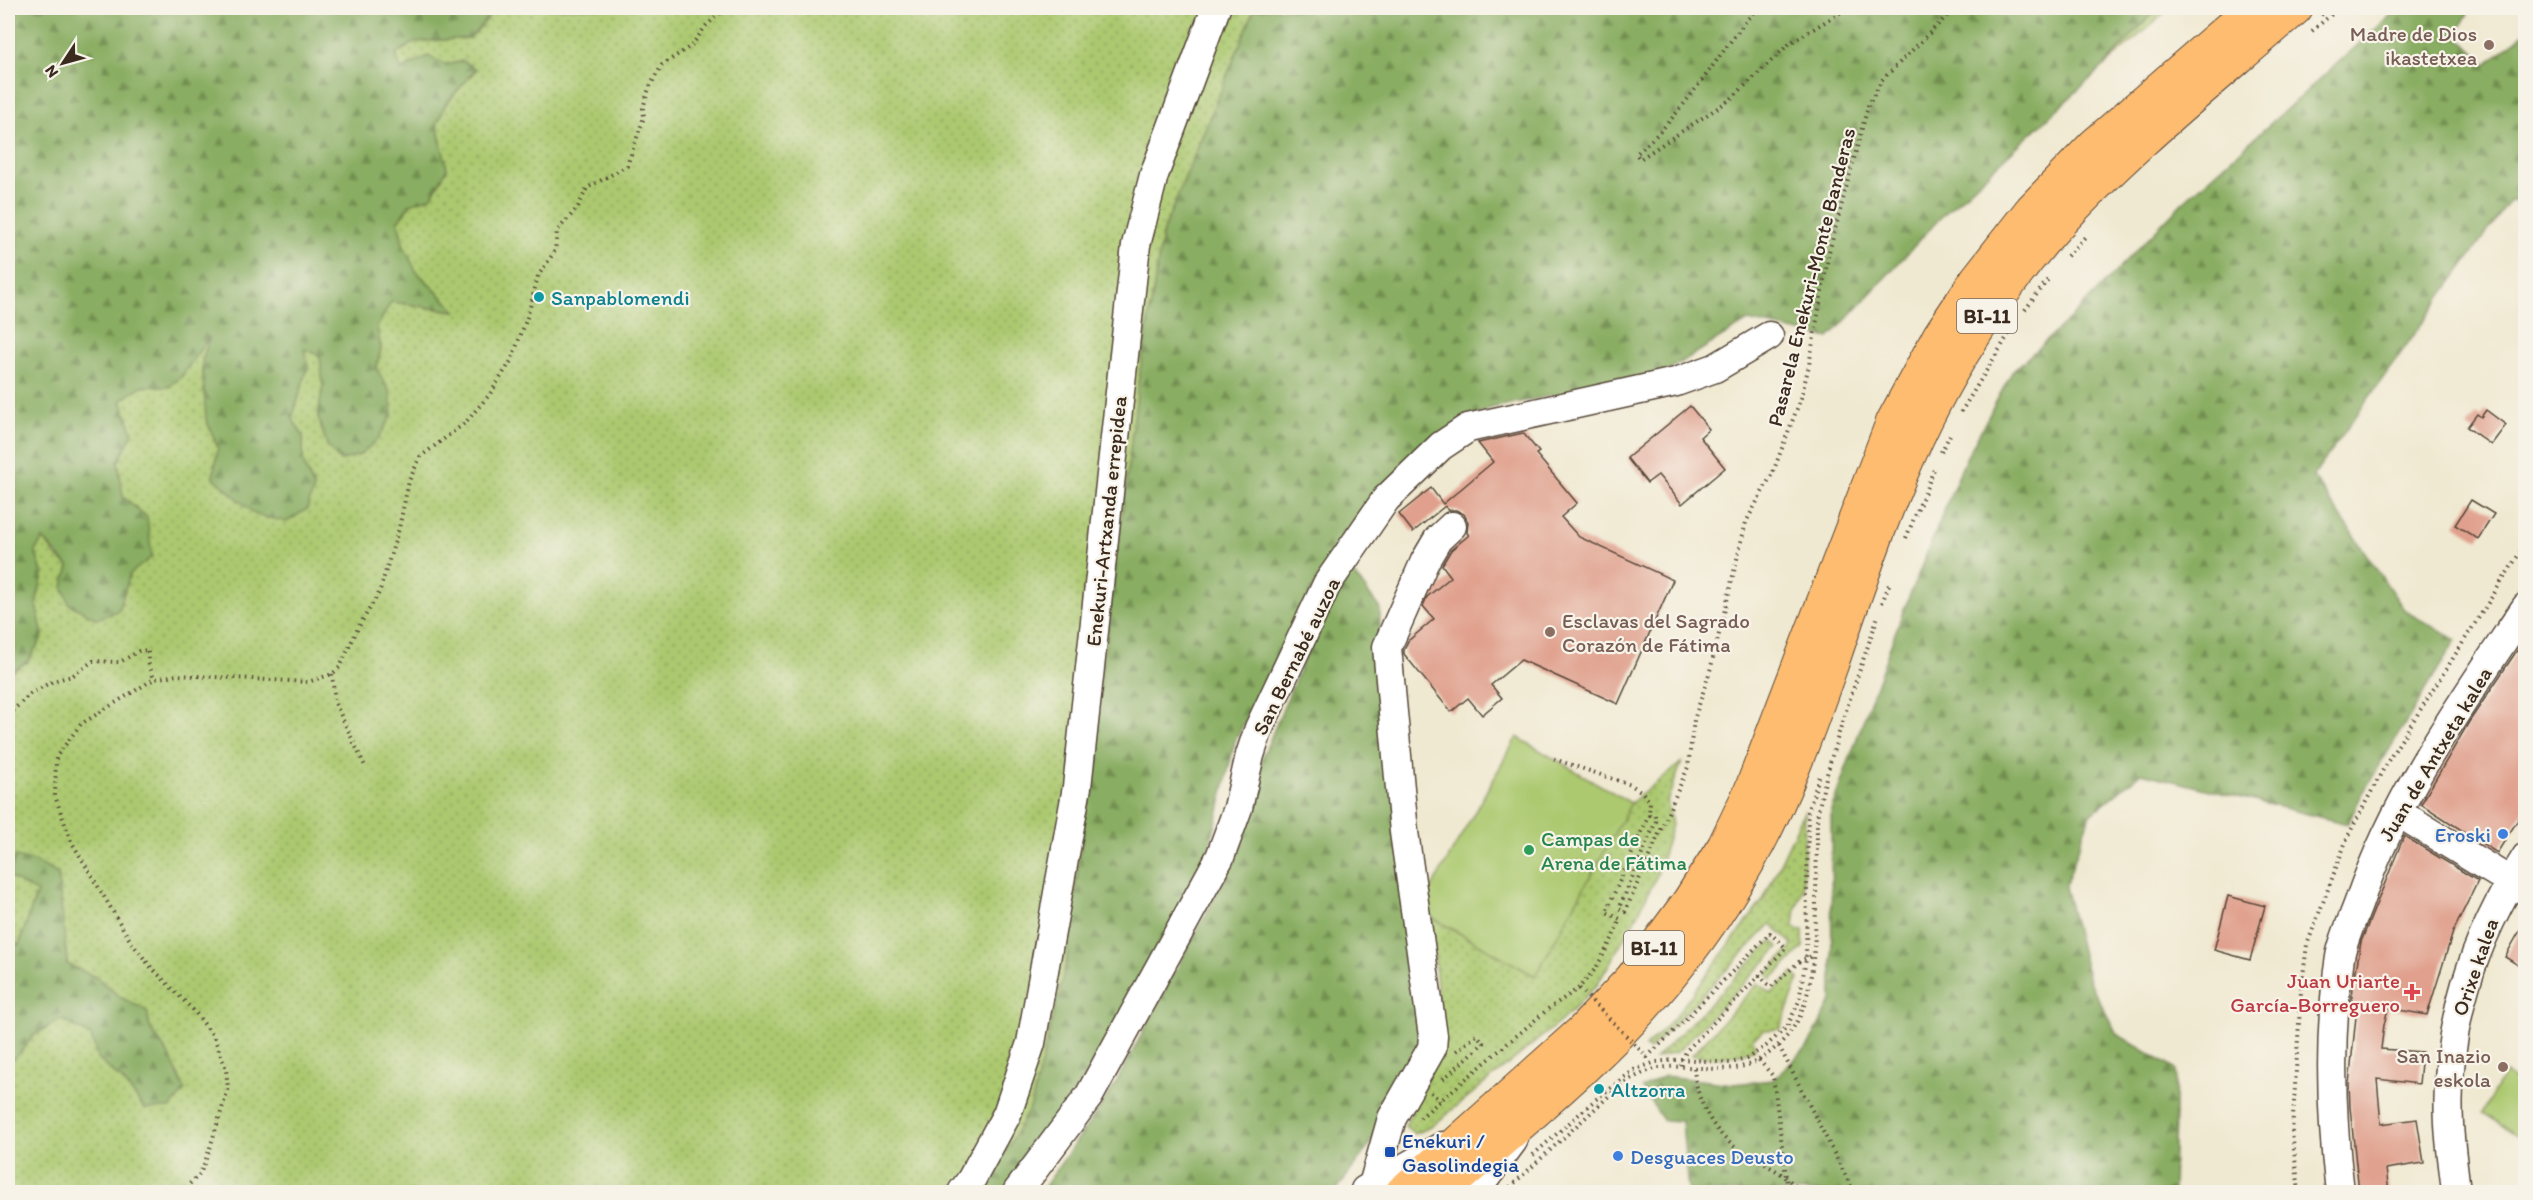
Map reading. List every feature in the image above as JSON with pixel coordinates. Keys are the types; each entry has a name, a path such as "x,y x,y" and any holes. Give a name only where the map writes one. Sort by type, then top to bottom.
{"main road":[{"name":"BI-11","path":"1377,1191 1448,1145 1581,1032 1632,978 1689,901 1724,846 1751,790 1893,422 1939,336 1976,280 2031,210 2094,145 2252,8"},
{"name":"BI-11","path":"1442,1192 1599,1053 1656,992 1699,939 1751,859 1800,751 1889,504 1911,451 1946,380 2000,297 2054,230 2114,167 2308,11"}],"street":[{"name":"Enekuri-Artxanda errepidea","path":"962,1192 971,1180 1006,1114 1031,1043 1077,787 1136,245 1154,175 1216,8"},
{"name":"San Bernabé auzoa","path":"1017,1192 1089,1096 1188,920 1220,857 1238,808 1250,755 1264,718 1327,584 1386,499 1434,452 1468,428 1676,382 1715,368 1769,336"},
{"path":"1377,1191 1432,1048 1433,1036 1404,832 1387,647 1425,561 1438,539 1452,526"},
{"name":"Juan de Antxeta kalea","path":"2340,1192 2334,1145 2333,1051 2340,955 2374,858 2396,813 2434,747 2526,606"},
{"path":"2412,821 2517,886"},
{"name":"Orixe kalea","path":"2456,1192 2449,1125 2452,1038 2481,936 2517,886 2526,857"},
{"path":"1475,1192 1536,1110"},
{"path":"1404,1120 1398,1131 1404,1137 1416,1143 1448,1145"}],"path":[{"path":"182,1192 200,1174 209,1151 228,1089 226,1069 214,1037 195,1012 150,966 131,942 71,841 55,796 56,757 81,724 154,679 177,675 308,682 332,674 340,667 358,628 379,593 399,528 409,481 420,457 465,423 490,394 511,361 528,315 538,276 555,251 557,231 578,207 587,188 627,166 644,117 643,108 649,88 662,65 692,46 706,26 721,12 736,8"},
{"path":"1757,8 1725,46 1682,107 1636,154 1640,159 1731,99 1790,43 1848,8"},
{"name":"Pasarela Enekuri-Monte Banderas","path":"1649,815 1655,815 1656,821 1619,909 1625,912 1688,767 1694,720 1710,671 1746,522 1773,472 1801,398 1809,365 1828,252 1868,106 1882,80 1955,8"},
{"path":"2308,11 2329,8"},
{"path":"2061,254 2084,229"},
{"path":"2065,259 2086,235"},
{"path":"1956,422 2018,318 2051,275"},
{"path":"1902,546 1951,432"},
{"path":"1937,448 1942,437"},
{"path":"1503,1192 1622,1084 1657,1068 1681,1067 1718,1071 1750,1065 1779,1046 1795,1026 1807,993 1812,956 1818,809 1850,701 1891,579"},
{"path":"8,715 30,694 53,681 72,676 93,661 120,662 139,651 148,650 148,662 154,679"},
{"path":"332,674 335,703 365,766"},
{"path":"1526,1162 1594,1100 1634,1070 1656,1062 1682,1059 1731,1063 1746,1059 1766,1046 1787,1027 1795,1014 1799,1001 1806,959 1808,812 1846,692"},
{"path":"1404,1120 1440,1101 1548,1009 1579,988 1596,968 1612,939 1620,919 1606,912 1649,815 1650,801 1631,785 1554,759"},
{"path":"1579,988 1647,1057 1770,933 1786,948 1687,1050 1681,1067"},
{"path":"1759,975 1770,987 1812,956"},
{"path":"1440,1101 1430,1090 1484,1043 1477,1035 1448,1057"},
{"path":"1779,1046 1854,1192"},
{"path":"1759,1060 1773,1076 1788,1192"},
{"path":"1694,1068 1695,1087 1702,1105 1723,1138 1741,1152 1787,1178 1800,1192"}],"green space":[{"path":"8,8 493,8 487,19 470,38 415,42 396,54 401,70 428,56 446,65 463,61 476,69 445,105 437,125 447,169 431,197 410,204 398,221 403,244 415,270 456,311 391,302 377,327 381,349 376,368 390,392 392,415 378,439 360,455 340,461 327,445 318,417 323,385 320,356 304,349 308,366 292,418 303,436 303,462 314,488 307,509 287,522 256,515 213,477 218,448 206,419 202,362 209,337 181,377 168,387 141,386 121,401 133,433 118,462 123,497 147,517 152,557 130,574 119,610 97,619 69,604 63,587 69,567 43,539 35,551 43,575 36,603 43,636 28,661 8,674"},
{"path":"493,8 1255,8 1163,231 1139,378 1067,960 1031,1106 983,1192 614,1192 590,1188 566,1192 8,1192 8,1062 18,1055 34,1035 62,1019 91,1036 98,1059 123,1081 145,1109 170,1057 150,1028 147,1011 120,997 97,978 67,964 58,874 37,892 19,945 8,939 8,674 28,661 43,636 36,603 43,575 35,551 43,538 55,555 69,567 63,587 119,610 147,517 123,497 118,462 133,433 121,401 141,386 168,387 210,335 206,419 218,448 213,477 314,488 303,462 303,436 292,418 300,392 304,348 320,355 323,385 318,417 390,392 376,368 381,349 377,327 391,302 456,311 415,270 403,244 398,221 410,204 431,197 447,169 437,125 445,105 476,70 463,61 446,65 428,56 401,71 396,54 415,42 470,38 487,19"},
{"path":"1255,8 2157,8 2103,67 1942,216 1829,338 1748,321 1665,372 1491,408 1423,443 1359,519 1316,583 1235,741 1217,820 1200,878 1113,1034 1011,1192 983,1192 1031,1106 1067,960 1139,378 1163,231"},
{"path":"2157,8 2170,8 2103,67"},
{"path":"2399,8 2471,8 2456,35 2486,64 2525,33 2525,207 2511,199 2313,476 2405,611 2456,640 2361,796 2348,824 2141,773 2090,815 2065,887 2089,981 2117,1034 2176,1070 2173,1192 1688,1192 1682,1121 1663,1120 1642,1088 1665,1076 1733,1084 1773,1080 1808,1046 1832,1000 1831,810 1902,614 1965,460 2012,372 2076,313 2182,203"},
{"path":"1352,571 1380,609 1380,654 1428,1043 1366,1150 1335,1192 1041,1192 1112,1090 1239,852 1263,756 1315,633"},
{"name":"Campas de Arena de Fátima","path":"1517,737 1631,803 1535,976 1431,917 1427,912 1426,898"},
{"path":"1682,762 1667,801 1672,825 1657,875 1637,916 1597,985 1561,1021 1431,1127 1415,1134 1405,1126 1442,1047 1431,917 1535,976 1631,803"},
{"path":"1805,810 1803,890 1796,908 1794,926 1798,930 1803,930 1803,947 1772,979 1767,974 1793,945 1771,924 1649,1050 1645,1047 1674,1018 1763,900"},
{"path":"15,857 36,862 58,874 67,964 97,978 120,997 147,1011 150,1028 170,1057 185,1090 170,1108 145,1109 123,1081 98,1059 91,1036 62,1019 34,1035 18,1055 8,1062 8,939 19,945 37,892 9,877"},
{"path":"1772,940 1779,947 1677,1052 1656,1058"},
{"path":"1793,973 1799,979 1780,1029 1765,1030 1753,1038 1755,1049 1740,1054 1716,1058 1692,1055 1758,983 1771,994"},
{"path":"2505,1073 2525,1086 2525,1140 2482,1113"}],"building":[{"path":"1690,406 1709,429 1700,437 1725,468 1682,504 1658,475 1647,483 1627,458"},
{"path":"2486,410 2506,425 2491,445 2467,427 2477,414 2481,417"},
{"path":"1523,433 1539,452 1536,454 1577,503 1561,517 1579,537 1673,580 1618,704 1521,660 1491,685 1502,698 1482,715 1468,698 1451,712 1404,654 1404,650 1408,641 1434,619 1423,606 1427,597 1451,577 1442,565 1451,550 1469,535 1467,533 1468,522 1464,514 1456,510 1448,510 1445,506 1413,532 1399,514 1431,488 1443,504 1493,462 1478,443"},
{"path":"2471,500 2494,514 2478,539 2455,525"},
{"path":"2526,637 2526,807 2497,853 2421,804 2469,722"},
{"path":"2404,836 2478,881 2453,932 2427,1015 2388,1008 2384,1025 2381,1049 2422,1052 2419,1084 2377,1079 2381,1124 2417,1119 2424,1163 2386,1169 2389,1192 2359,1192 2349,1084 2357,1007 2351,1006 2353,988 2361,942"},
{"path":"2228,896 2265,906 2250,960 2214,950"},
{"path":"2526,920 2526,970 2505,957"}],"place":[{"name":"Madre de Dios ikastetxea","path":"2489,45"},
{"name":"Sanpablomendi","path":"539,297"},
{"name":"Esclavas del Sagrado Corazón de Fátima","path":"1550,632"},
{"name":"Eroski","path":"2503,834"},
{"name":"Campas de Arena de Fátima","path":"1529,850"},
{"name":"Juan Uriarte García-Borreguero","path":"2412,992"},
{"name":"San Inazio eskola","path":"2503,1067"},
{"name":"Altzorra","path":"1599,1089"},
{"name":"Enekuri / Gasolindegia","path":"1390,1152"},
{"name":"Desguaces Deusto","path":"1618,1156"}]}
